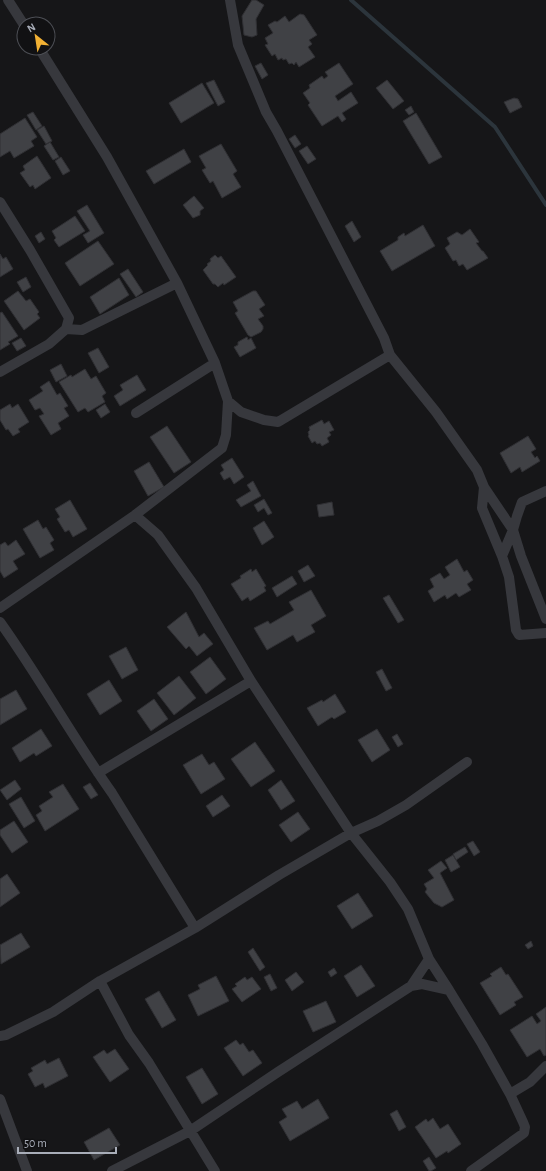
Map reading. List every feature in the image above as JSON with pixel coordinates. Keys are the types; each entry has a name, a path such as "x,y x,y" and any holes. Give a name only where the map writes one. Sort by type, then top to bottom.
{"street":[{"path":"8,0 18,16"},
{"path":"230,0 238,45 266,112 322,216 384,338 390,355 436,412 477,470 484,486 513,530 521,556 546,619"},
{"path":"0,608 135,515 222,448 226,435 228,400 215,363 176,283 107,157 44,56"},
{"path":"0,372 49,344 66,330 69,318 30,250 1,206"},
{"path":"66,330 82,330 176,283"},
{"path":"228,400 241,412 264,420 278,422 390,355"},
{"path":"136,413 215,363"},
{"path":"484,486 482,508 509,577 516,630 520,635 546,633"},
{"path":"502,556 513,530 516,516 522,502 546,491"},
{"path":"135,515 158,535 196,588 251,681 351,833 390,882 408,909 429,959 482,1044 510,1094 525,1127 524,1133 471,1171"},
{"path":"0,622 20,650 112,794 195,928"},
{"path":"98,773 251,681"},
{"path":"0,1036 6,1035 54,1012 100,981 195,928 279,875 351,833 378,821 406,805 467,762"},
{"path":"411,986 429,959"},
{"path":"100,981 129,1035 149,1063 215,1171"},
{"path":"112,1171 190,1131 411,986 422,984 449,990"},
{"path":"510,1094 530,1082 546,1066"},
{"path":"0,1099 27,1171"}],"building":[{"path":"252,0 256,0 264,5 256,19 257,35 252,37 244,35 242,16"},
{"path":"300,14 304,15 317,35 309,40 312,44 308,47 315,57 299,67 296,62 294,65 292,63 289,64 286,59 283,60 282,58 278,60 275,54 272,56 265,45 268,44 265,38 273,33 268,25 275,21 277,22 285,16 289,22"},
{"path":"261,63 268,75 262,79 255,66"},
{"path":"339,63 353,84 335,96 338,101 351,92 358,103 342,113 346,119 342,122 338,116 322,126 308,105 310,103 303,93 310,88 309,85 322,76 324,79 328,76 325,72"},
{"path":"214,80 225,102 218,106 206,83"},
{"path":"387,80 404,101 393,109 376,88"},
{"path":"202,83 214,103 181,123 169,103"},
{"path":"514,98 518,99 522,107 510,113 504,102"},
{"path":"411,106 414,112 409,115 405,110"},
{"path":"33,112 42,126 36,130 27,115"},
{"path":"416,113 442,157 429,164 403,121"},
{"path":"25,118 37,137 31,141 34,146 14,158 10,151 0,157 0,134"},
{"path":"44,126 52,141 46,144 37,130"},
{"path":"295,135 301,144 295,148 289,139"},
{"path":"50,142 59,157 53,160 44,146"},
{"path":"221,144 237,171 233,174 241,187 222,198 213,181 210,183 202,170 206,168 199,156"},
{"path":"307,146 316,159 308,164 299,151"},
{"path":"184,149 191,162 154,184 146,171"},
{"path":"37,156 51,178 35,189 33,185 30,187 20,173 25,170 23,166"},
{"path":"61,157 70,171 63,175 55,161"},
{"path":"194,196 204,208 200,211 200,215 193,218 183,205"},
{"path":"87,205 104,233 88,243 83,235 90,231 77,211"},
{"path":"75,216 85,231 59,247 54,240 56,238 52,231"},
{"path":"352,221 361,237 354,242 345,226"},
{"path":"423,225 435,246 392,271 380,251 398,240 398,237 404,233 405,236"},
{"path":"470,229 479,242 476,243 488,258 467,270 463,264 459,266 456,260 453,261 445,248 450,244 447,238 457,232 462,235"},
{"path":"41,232 45,239 39,243 35,236"},
{"path":"98,241 114,264 80,286 65,263"},
{"path":"0,254 3,259 6,257 13,269 0,277"},
{"path":"215,255 218,258 221,256 236,277 218,287 213,284 203,270 211,261 210,259"},
{"path":"128,269 143,292 136,297 120,274"},
{"path":"26,277 31,287 23,292 17,282"},
{"path":"119,278 129,295 100,314 90,297"},
{"path":"18,291 26,301 30,299 39,312 37,314 40,318 24,330 4,301"},
{"path":"253,291 256,291 265,305 259,309 264,316 258,319 263,326 263,329 261,332 251,337 248,335 235,313 238,311 233,302"},
{"path":"2,312 18,336 8,342 10,344 0,350 0,313"},
{"path":"247,337 248,340 251,338 256,348 240,357 234,347 238,345 238,342"},
{"path":"21,338 26,346 17,351 12,343"},
{"path":"98,348 109,367 99,373 88,353"},
{"path":"61,364 67,376 56,382 50,370"},
{"path":"85,369 91,379 96,376 106,393 102,396 105,402 88,412 85,408 78,412 59,382 71,375 72,377"},
{"path":"137,375 146,390 120,406 114,396 123,390 120,385"},
{"path":"49,381 57,395 60,393 68,406 64,408 69,416 58,423 61,429 51,435 39,416 44,414 40,408 35,410 29,400 43,391 40,387"},
{"path":"10,404 12,408 18,404 29,422 18,429 20,432 13,436 8,429 6,430 0,420 0,410"},
{"path":"105,404 110,412 101,418 96,410"},
{"path":"322,420 324,424 329,421 334,430 329,432 331,435 327,438 329,442 322,446 320,443 317,444 315,441 312,443 308,436 308,432 310,430 309,427"},
{"path":"167,426 191,462 174,473 150,437"},
{"path":"528,436 536,449 531,452 535,458 537,456 540,461 522,472 520,467 511,473 500,453"},
{"path":"232,458 244,477 234,484 230,477 224,480 220,473 224,470 221,465"},
{"path":"149,462 164,487 148,496 134,471"},
{"path":"253,481 261,496 241,507 236,500 251,491 247,485"},
{"path":"264,499 272,513 268,515 264,508 258,512 254,505"},
{"path":"70,500 87,529 73,537 69,530 65,532 57,519 60,517 55,509"},
{"path":"332,502 334,515 319,517 317,505"},
{"path":"38,520 43,529 46,527 54,540 50,543 54,550 40,558 23,529"},
{"path":"264,521 274,537 262,545 253,528"},
{"path":"16,540 25,554 13,561 18,569 4,578 0,571 0,545 5,542 8,546"},
{"path":"457,559 464,572 467,570 473,580 467,584 471,590 459,597 456,593 447,599 445,595 434,602 428,591 434,587 430,579 440,573 444,579 450,575 445,567"},
{"path":"308,565 315,576 304,582 298,571"},
{"path":"251,569 252,572 256,569 266,586 264,587 266,591 250,601 248,597 242,601 231,584"},
{"path":"292,576 297,584 277,597 272,588"},
{"path":"311,590 326,616 311,625 315,632 297,642 293,635 267,650 254,628 268,621 270,624 294,610 289,602"},
{"path":"389,595 404,620 398,623 383,598"},
{"path":"186,612 199,637 204,633 213,644 197,656 189,646 186,649 167,627"},
{"path":"126,647 138,670 122,679 109,656"},
{"path":"210,657 226,679 206,694 190,672"},
{"path":"382,669 392,688 386,691 376,672"},
{"path":"179,676 196,698 174,715 157,693"},
{"path":"109,680 122,701 100,715 87,694"},
{"path":"16,690 27,709 0,725 0,699"},
{"path":"335,694 346,712 334,719 332,717 318,726 307,708 322,700 323,702"},
{"path":"154,699 168,719 151,731 137,711"},
{"path":"41,729 52,746 36,756 34,753 20,762 12,748"},
{"path":"377,729 390,750 372,762 358,740"},
{"path":"397,734 403,744 398,747 392,737"},
{"path":"255,742 275,771 251,787 231,759"},
{"path":"202,754 209,765 214,762 225,779 201,794 183,765"},
{"path":"15,780 21,789 7,800 0,790"},
{"path":"281,780 295,801 281,810 268,790"},
{"path":"90,783 98,795 91,799 83,787"},
{"path":"63,784 79,809 45,831 36,815 42,811 39,806 53,797 49,792"},
{"path":"222,795 230,806 213,817 206,806"},
{"path":"21,797 35,821 24,828 9,804"},
{"path":"298,812 310,829 291,842 279,825"},
{"path":"14,821 28,842 12,853 0,835 0,830"},
{"path":"473,841 480,852 474,856 467,844"},
{"path":"465,847 468,852 456,860 453,854"},
{"path":"453,855 460,867 451,872 445,860"},
{"path":"441,861 447,868 440,873 454,900 442,907 434,903 425,892 427,889 424,884 434,878 428,870"},
{"path":"7,874 20,893 0,907 0,879"},
{"path":"358,893 373,916 352,929 337,906"},
{"path":"21,933 30,947 1,964 0,945"},
{"path":"531,941 533,946 528,949 525,945"},
{"path":"253,948 265,967 260,971 248,952"},
{"path":"361,965 375,986 357,997 344,976"},
{"path":"501,967 506,975 508,974 523,997 514,1002 516,1005 500,1015 480,983 492,976 490,974"},
{"path":"334,968 337,973 331,977 328,972"},
{"path":"296,972 304,982 292,991 285,980"},
{"path":"270,974 277,988 271,991 264,977"},
{"path":"216,976 229,1001 198,1016 188,995 200,989 198,985"},
{"path":"245,977 247,980 252,977 261,989 242,1002 232,989 237,986 235,984"},
{"path":"159,991 176,1020 162,1028 145,999"},
{"path":"326,1001 336,1022 313,1032 303,1011"},
{"path":"546,1007 546,1055 544,1056 540,1049 527,1057 510,1030 532,1016 537,1024 541,1021 536,1014"},
{"path":"236,1040 240,1045 243,1043 249,1052 253,1050 262,1063 243,1076 224,1048"},
{"path":"115,1049 129,1069 110,1082 93,1057 104,1050 107,1054"},
{"path":"59,1058 68,1076 45,1088 43,1083 35,1087 28,1074 33,1071 31,1068 45,1060 47,1064"},
{"path":"202,1068 218,1094 202,1104 186,1077"},
{"path":"318,1099 329,1118 290,1141 279,1122 287,1117 282,1109 297,1101 302,1109"},
{"path":"397,1110 406,1127 399,1131 390,1114"},
{"path":"433,1118 440,1129 448,1124 461,1144 448,1153 447,1151 436,1158 415,1127 426,1119 428,1122"},
{"path":"109,1128 120,1145 94,1160 84,1142"},
{"path":"429,1157 436,1168 431,1171 429,1171 423,1161"}],"waterway":[{"path":"351,0 495,127 546,205"}]}
